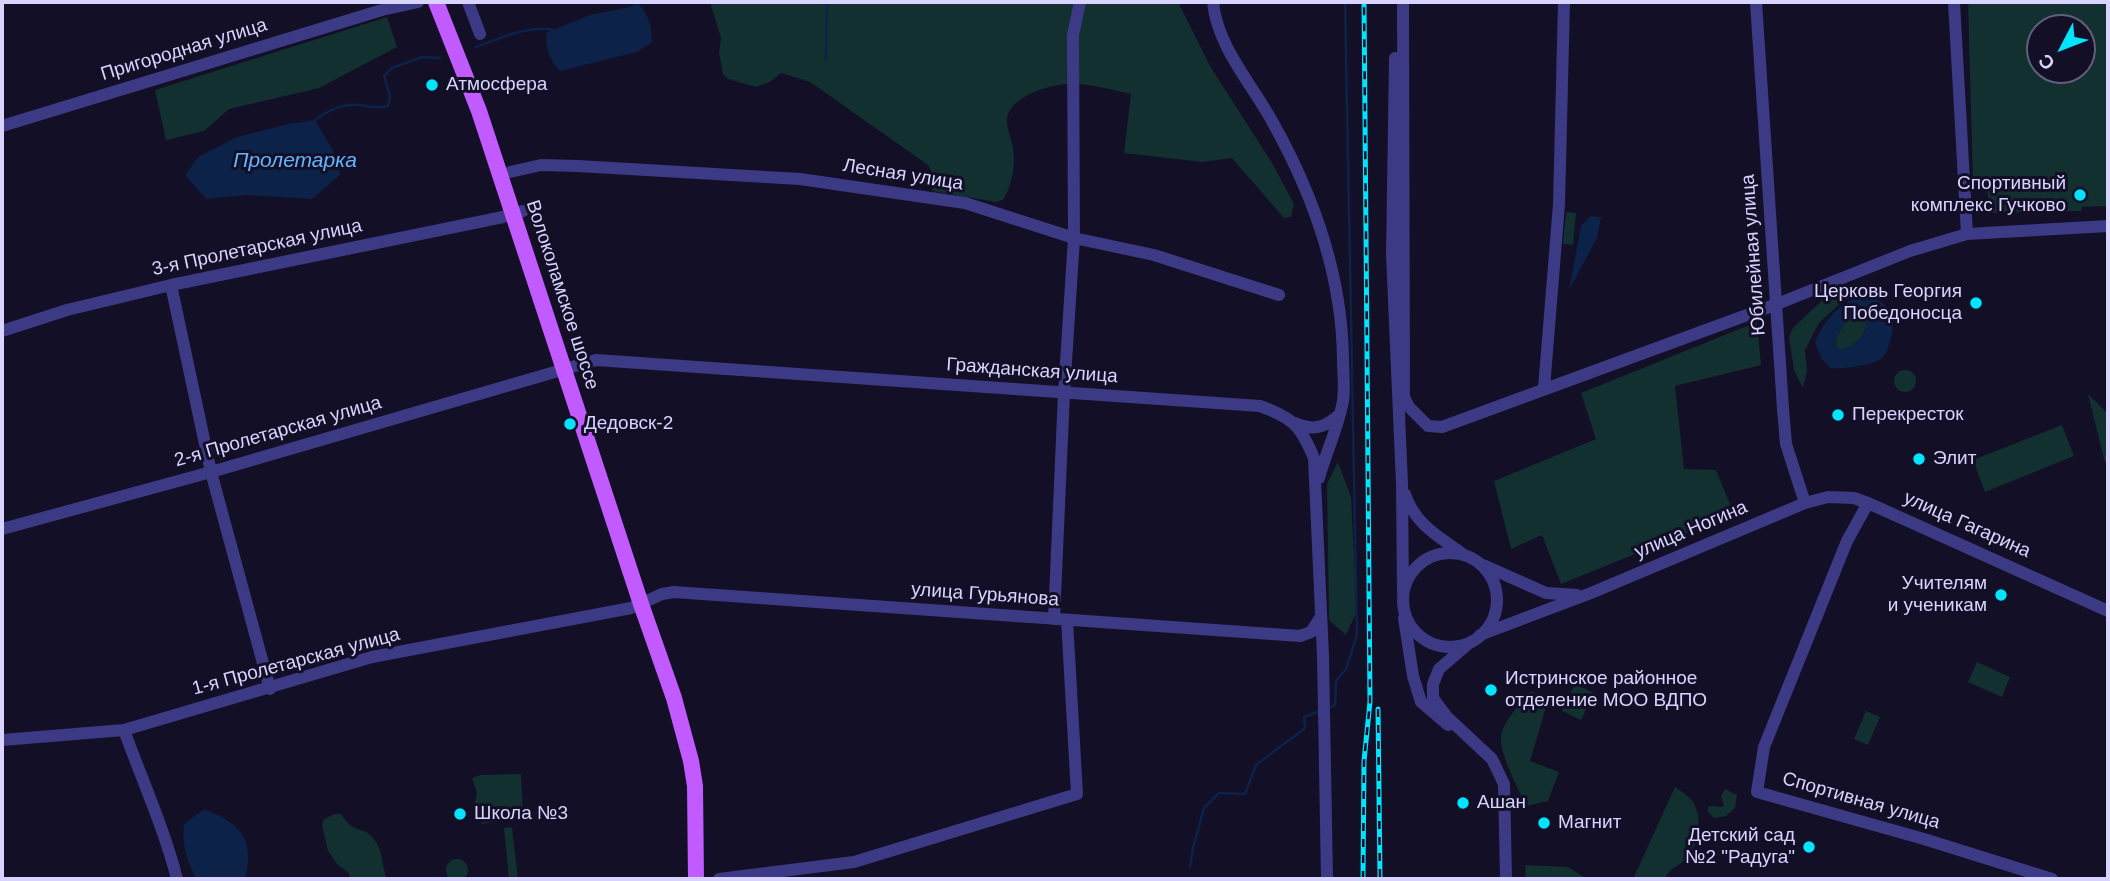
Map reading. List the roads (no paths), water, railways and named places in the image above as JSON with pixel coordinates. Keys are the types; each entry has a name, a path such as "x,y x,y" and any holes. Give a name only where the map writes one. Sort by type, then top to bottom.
{"main road":[{"name":"Волоколамское шоссе","path":"436,2 518,212 646,601"},
{"name":"Волоколамское шоссе","path":"446,2 482,90 510,172 518,212"},
{"path":"646,601 691,761 696,805 696,879"},
{"path":"646,601 683,694 701,760 705,814 705,879"}],"street":[{"name":"Пригородная улица","path":"2,125 369,14 418,2"},
{"path":"468,2 480,34"},
{"path":"719,879 854,862 1077,794 1060,619 1064,393 1074,238 1073,35 1080,2"},
{"path":"1213,2 1227,48 1296,163 1310,195 1337,282 1343,332 1344,387 1336,432 1320,476 1317,496"},
{"path":"1395,2 1392,254 1402,484 1403,593 1408,652 1421,702 1440,720 1466,737"},
{"path":"1403,2 1404,397 1428,426 1435,428 1777,304 1910,251 1967,234 2108,226"},
{"path":"1544,388 1559,204 1564,2"},
{"name":"Юбилейная улица","path":"1756,2 1786,444 1805,503"},
{"path":"1954,2 1967,234"},
{"name":"Лесная улица","path":"510,172 541,165 566,165 800,179 965,203 1074,238 1154,255 1279,295"},
{"name":"3-я Пролетарская улица","path":"2,331 67,310 171,285 518,212"},
{"path":"171,285 211,472 270,689"},
{"name":"Гражданская улица","path":"569,368 596,360 1260,406 1311,428 1327,425 1339,415"},
{"name":"2-я Пролетарская улица","path":"2,529 211,472 569,368"},
{"path":"1288,418 1304,433 1314,458 1323,656 1326,879"},
{"path":"1402,484 1410,507 1420,522 1479,564 1546,593 1591,593"},
{"name":"улица Гагарина","path":"1805,503 1828,497 1854,498 2108,611"},
{"name":"улица Ногина","path":"1475,639 1805,503"},
{"name":"Спортивная улица","path":"1868,503 1847,541 1764,747 1757,792 2053,879"},
{"path":"1403,593 1413,570 1425,560 1449,553 1466,556"},
{"path":"1479,564 1493,583 1496,599 1491,623 1439,669 1432,690 1433,698 1466,737 1492,760 1504,784 1506,879"},
{"name":"улица Гурьянова","path":"646,601 674,592 1300,636 1311,632 1320,618"},
{"name":"1-я Пролетарская улица","path":"2,740 124,730 372,657 631,608 646,601"},
{"path":"1404,609 1409,624 1427,641 1450,647 1475,639"},
{"path":"124,730 152,809 167,840 177,879"}],"water":[{"path":"639,5 649,22 652,42 637,52 560,71 553,62 546,33 590,15"},
{"name":"Пролетарка","path":"315,120 336,156 340,175 312,199 246,195 206,199 185,175 198,157 237,137"},
{"path":"1590,216 1601,217 1597,238 1569,290 1581,226"},
{"path":"1860,295 1878,300 1889,309 1893,323 1886,352 1875,362 1855,367 1830,368 1821,358 1815,342 1833,314","holes":["1857,311 1866,313 1866,326 1861,338 1851,347 1838,349 1835,343 1846,321"]},
{"path":"204,809 227,820 242,835 248,854 245,879 195,877 185,851 184,824"}],"waterway":[{"path":"634,6 641,2"},
{"path":"826,60 827,2"},
{"path":"1330,707 1335,705 1336,681 1346,669 1357,635 1345,2"},
{"path":"476,47 524,31 553,30"},
{"path":"315,120 341,106 388,106 390,96 384,76 392,68 422,57 440,58"},
{"path":"1190,867 1204,808 1219,793 1245,794 1256,765 1305,728 1304,717 1320,711"}],"railway":[{"path":"1363,879 1364,761 1370,702 1364,2"},
{"path":"1378,709 1380,879"}],"place":[{"name":"Атмосфера","path":"432,85"},
{"name":"Спортивный комплекс Гучково","path":"2080,195"},
{"name":"Церковь Георгия Победоносца","path":"1976,303"},
{"name":"Перекресток","path":"1838,415"},
{"name":"Дедовск-2","path":"570,424"},
{"name":"Элит","path":"1919,459"},
{"name":"Учителям и ученикам","path":"2001,595"},
{"name":"Истринское районное отделение МОО ВДПО","path":"1491,690"},
{"name":"Ашан","path":"1463,803"},
{"name":"Школа №3","path":"460,814"},
{"name":"Магнит","path":"1544,823"},
{"name":"Детский сад №2 \"Радуга\"","path":"1809,847"}]}
